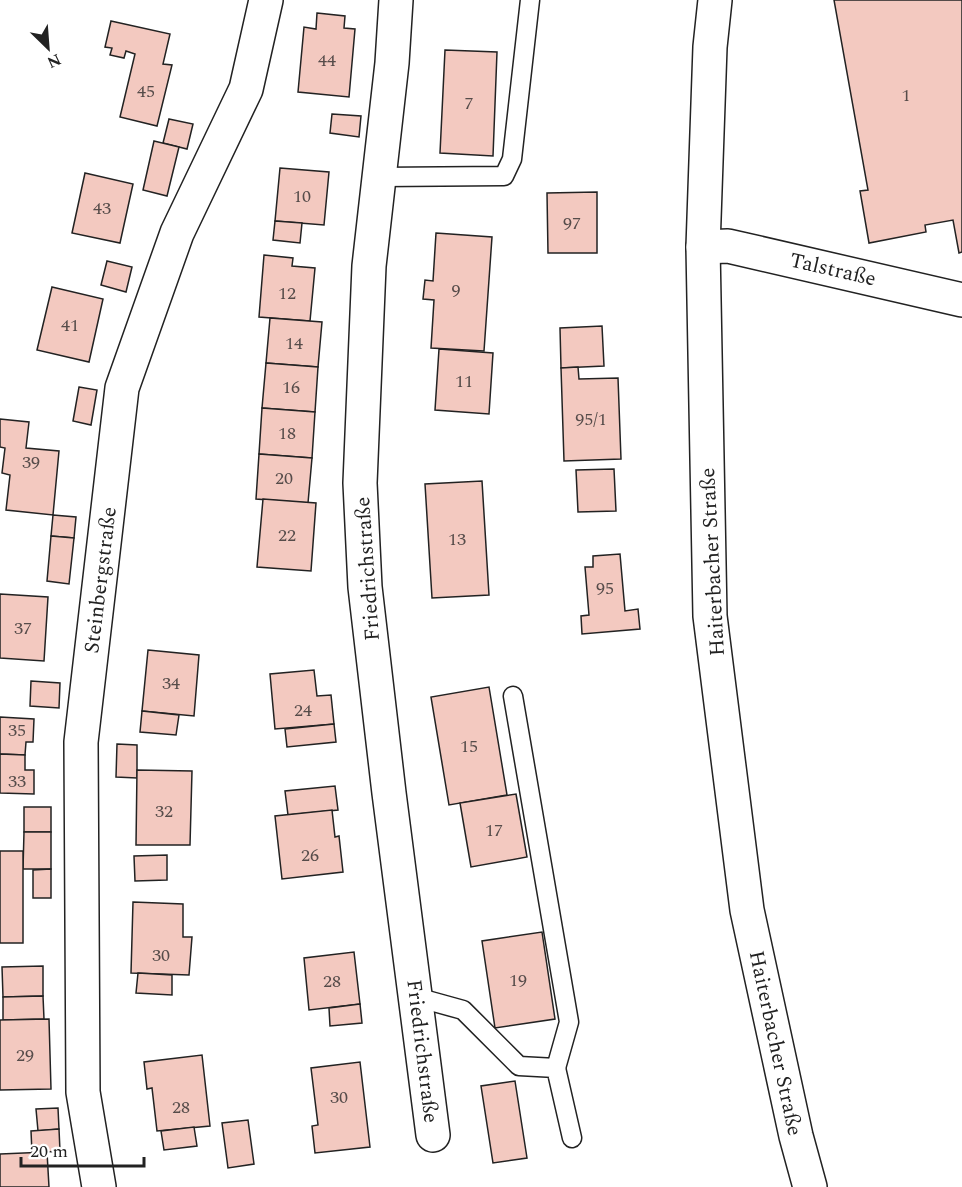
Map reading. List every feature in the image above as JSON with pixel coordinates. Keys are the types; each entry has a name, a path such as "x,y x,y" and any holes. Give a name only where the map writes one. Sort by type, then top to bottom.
{"street":[{"name":"Steinbergstraße","path":"99,1187 83,1092 81,742 122,388 177,233 246,89 266,0"},
{"name":"Friedrichstraße","path":"396,0 392,63 369,266 361,495 365,587 389,794 434,1135"},
{"name":"Haiterbacher Straße","path":"715,0 710,47 703,247 710,616 747,910 796,1137 810,1187"},
{"name":"Talstraße","path":"703,247 728,246 962,300"}],"lane":[{"path":"379,177 504,176 512,159 530,0"},
{"path":"513,696 569,1022 556,1068 572,1138"},
{"path":"416,997 464,1010 519,1066 556,1068"}],"building":[{"path":"834,0 962,0 962,252 959,253 953,220 925,225 926,232 869,243 860,191 868,190"},
{"path":"317,13 345,16 344,28 355,29 349,97 298,92 304,27 316,29"},
{"path":"111,21 170,34 163,64 172,65 157,126 120,117 135,54 126,51 124,58 110,55 112,48 105,47"},
{"path":"445,50 497,52 493,156 440,153"},
{"path":"332,114 361,116 359,137 330,133"},
{"path":"169,119 193,124 187,149 163,143"},
{"path":"154,141 179,147 167,196 143,190"},
{"path":"280,168 329,172 324,225 275,221"},
{"path":"85,173 133,184 120,243 72,233"},
{"path":"597,192 597,253 548,253 547,193"},
{"path":"275,221 302,223 300,243 273,240"},
{"path":"436,233 492,237 484,351 431,348 434,300 423,299 425,280 433,281"},
{"path":"264,255 293,258 292,266 315,268 310,321 259,317"},
{"path":"107,261 132,267 126,292 101,285"},
{"path":"52,287 103,299 89,362 37,350"},
{"path":"270,318 322,322 318,367 266,363"},
{"path":"602,326 604,366 561,368 560,328"},
{"path":"439,349 493,353 489,414 435,410"},
{"path":"266,363 318,367 315,412 262,408"},
{"path":"578,367 579,379 618,378 621,459 564,461 561,368"},
{"path":"79,387 97,390 91,425 73,421"},
{"path":"262,408 315,412 312,458 259,454"},
{"path":"0,419 29,422 26,448 59,451 53,515 6,510 10,475 2,473 5,448 0,447"},
{"path":"259,454 312,458 308,503 256,499"},
{"path":"614,469 616,511 578,512 576,470"},
{"path":"482,481 489,595 432,598 425,484"},
{"path":"263,499 316,503 311,571 257,567"},
{"path":"53,515 76,517 74,538 51,536"},
{"path":"51,536 74,538 69,584 47,581"},
{"path":"620,554 625,611 638,609 640,629 582,634 581,616 589,615 585,567 593,567 593,556"},
{"path":"0,594 48,597 44,661 0,658"},
{"path":"148,650 199,655 194,716 142,711"},
{"path":"314,670 317,696 331,695 334,724 275,729 270,674"},
{"path":"31,681 60,683 59,708 30,706"},
{"path":"489,687 507,795 449,805 431,697"},
{"path":"142,711 179,715 176,735 140,732"},
{"path":"0,717 34,719 33,742 26,742 25,755 0,754"},
{"path":"334,724 336,742 287,747 285,729"},
{"path":"117,744 137,745 137,778 116,777"},
{"path":"0,754 25,755 25,770 34,770 34,794 0,793"},
{"path":"137,770 192,771 190,845 136,845"},
{"path":"335,786 338,810 288,815 285,791"},
{"path":"516,794 527,857 471,867 460,803"},
{"path":"24,807 51,807 51,832 24,832"},
{"path":"332,810 335,837 339,836 343,872 282,879 275,816"},
{"path":"24,832 51,832 51,869 23,869"},
{"path":"0,851 23,851 23,943 0,943"},
{"path":"167,855 167,880 135,881 134,856"},
{"path":"51,869 51,898 33,898 33,870"},
{"path":"133,902 183,904 183,937 192,937 189,975 131,973"},
{"path":"542,932 555,1019 495,1028 482,941"},
{"path":"354,952 360,1004 309,1010 304,958"},
{"path":"43,966 43,996 3,997 2,967"},
{"path":"138,973 172,975 172,995 136,993"},
{"path":"43,996 44,1019 3,1020 3,997"},
{"path":"360,1004 362,1023 330,1026 329,1008"},
{"path":"49,1019 51,1089 0,1090 0,1020"},
{"path":"202,1055 210,1126 157,1131 152,1088 147,1089 144,1062"},
{"path":"360,1062 370,1147 315,1153 312,1126 318,1125 311,1068"},
{"path":"515,1081 527,1158 493,1163 481,1086"},
{"path":"58,1108 59,1129 38,1131 36,1109"},
{"path":"248,1120 254,1164 228,1168 222,1123"},
{"path":"194,1127 197,1146 164,1150 161,1131"},
{"path":"59,1129 60,1151 32,1153 31,1131"},
{"path":"47,1152 49,1187 0,1187 0,1154"}]}
